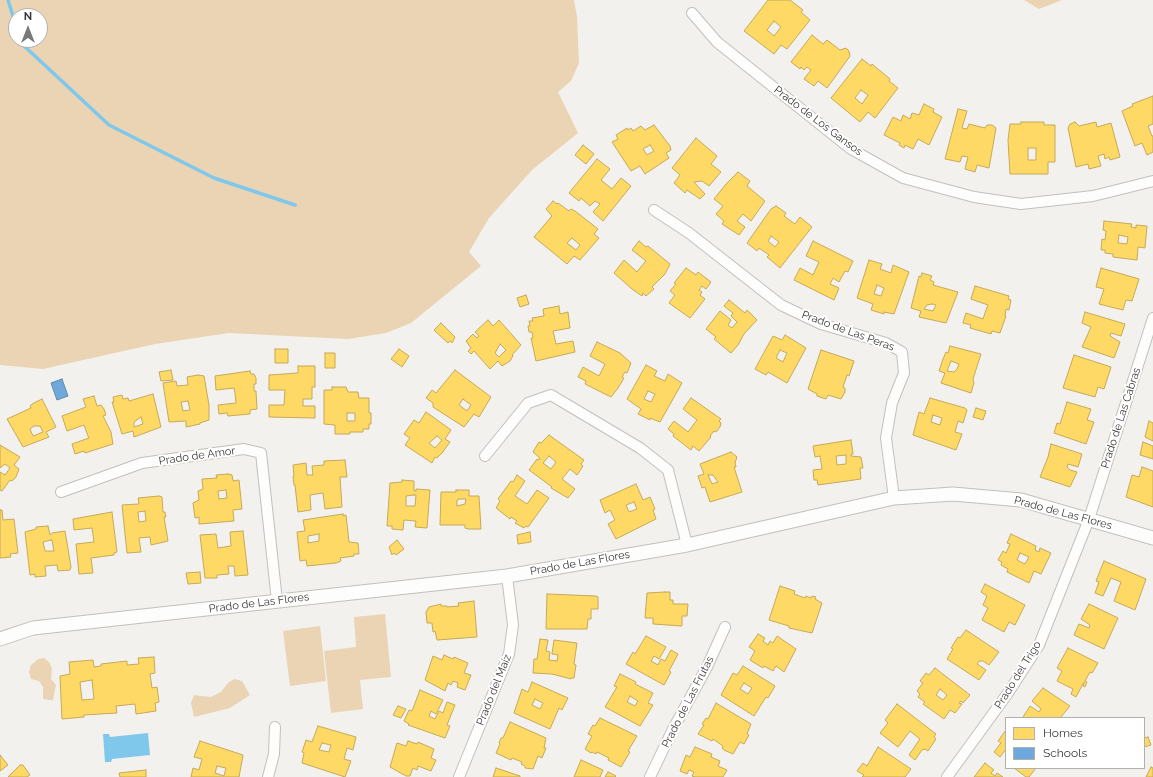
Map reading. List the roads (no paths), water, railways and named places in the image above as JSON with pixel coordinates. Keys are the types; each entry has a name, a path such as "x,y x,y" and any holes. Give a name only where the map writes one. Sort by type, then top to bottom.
{"street":[{"name":"Prado de Los Gansos","path":"692,14 717,42 851,149 903,178 974,198 1021,204 1093,196 1153,181"},
{"name":"Prado de Las Peras","path":"654,210 689,233 781,305 821,324 886,343 902,352 904,373 892,403 886,438 894,498"},
{"name":"Prado de Las Cabras","path":"1089,519 1153,318"},
{"path":"485,456 528,403 551,395 640,448 668,470 687,545"},
{"name":"Prado de Amor","path":"61,492 142,464 244,449 261,453 277,601"},
{"name":"Prado de Las Flores","path":"0,639 33,628 507,576 687,545 894,498 953,494 1021,500 1153,538"},
{"name":"Prado del Trigo","path":"947,777 1008,693 1039,645 1089,519"},
{"name":"Prado del Maíz","path":"459,777 509,654 513,625 507,576"},
{"name":"Prado de Las Frutas","path":"650,777 673,729 707,667 725,627"},
{"path":"268,777 274,754 275,727"}],"water":[{"path":"148,733 150,755 112,759 111,762 105,762 103,734 109,734 110,737"}],"waterway":[{"path":"8,0 10,8"},
{"path":"26,48 109,125 214,178 295,205"}]}
